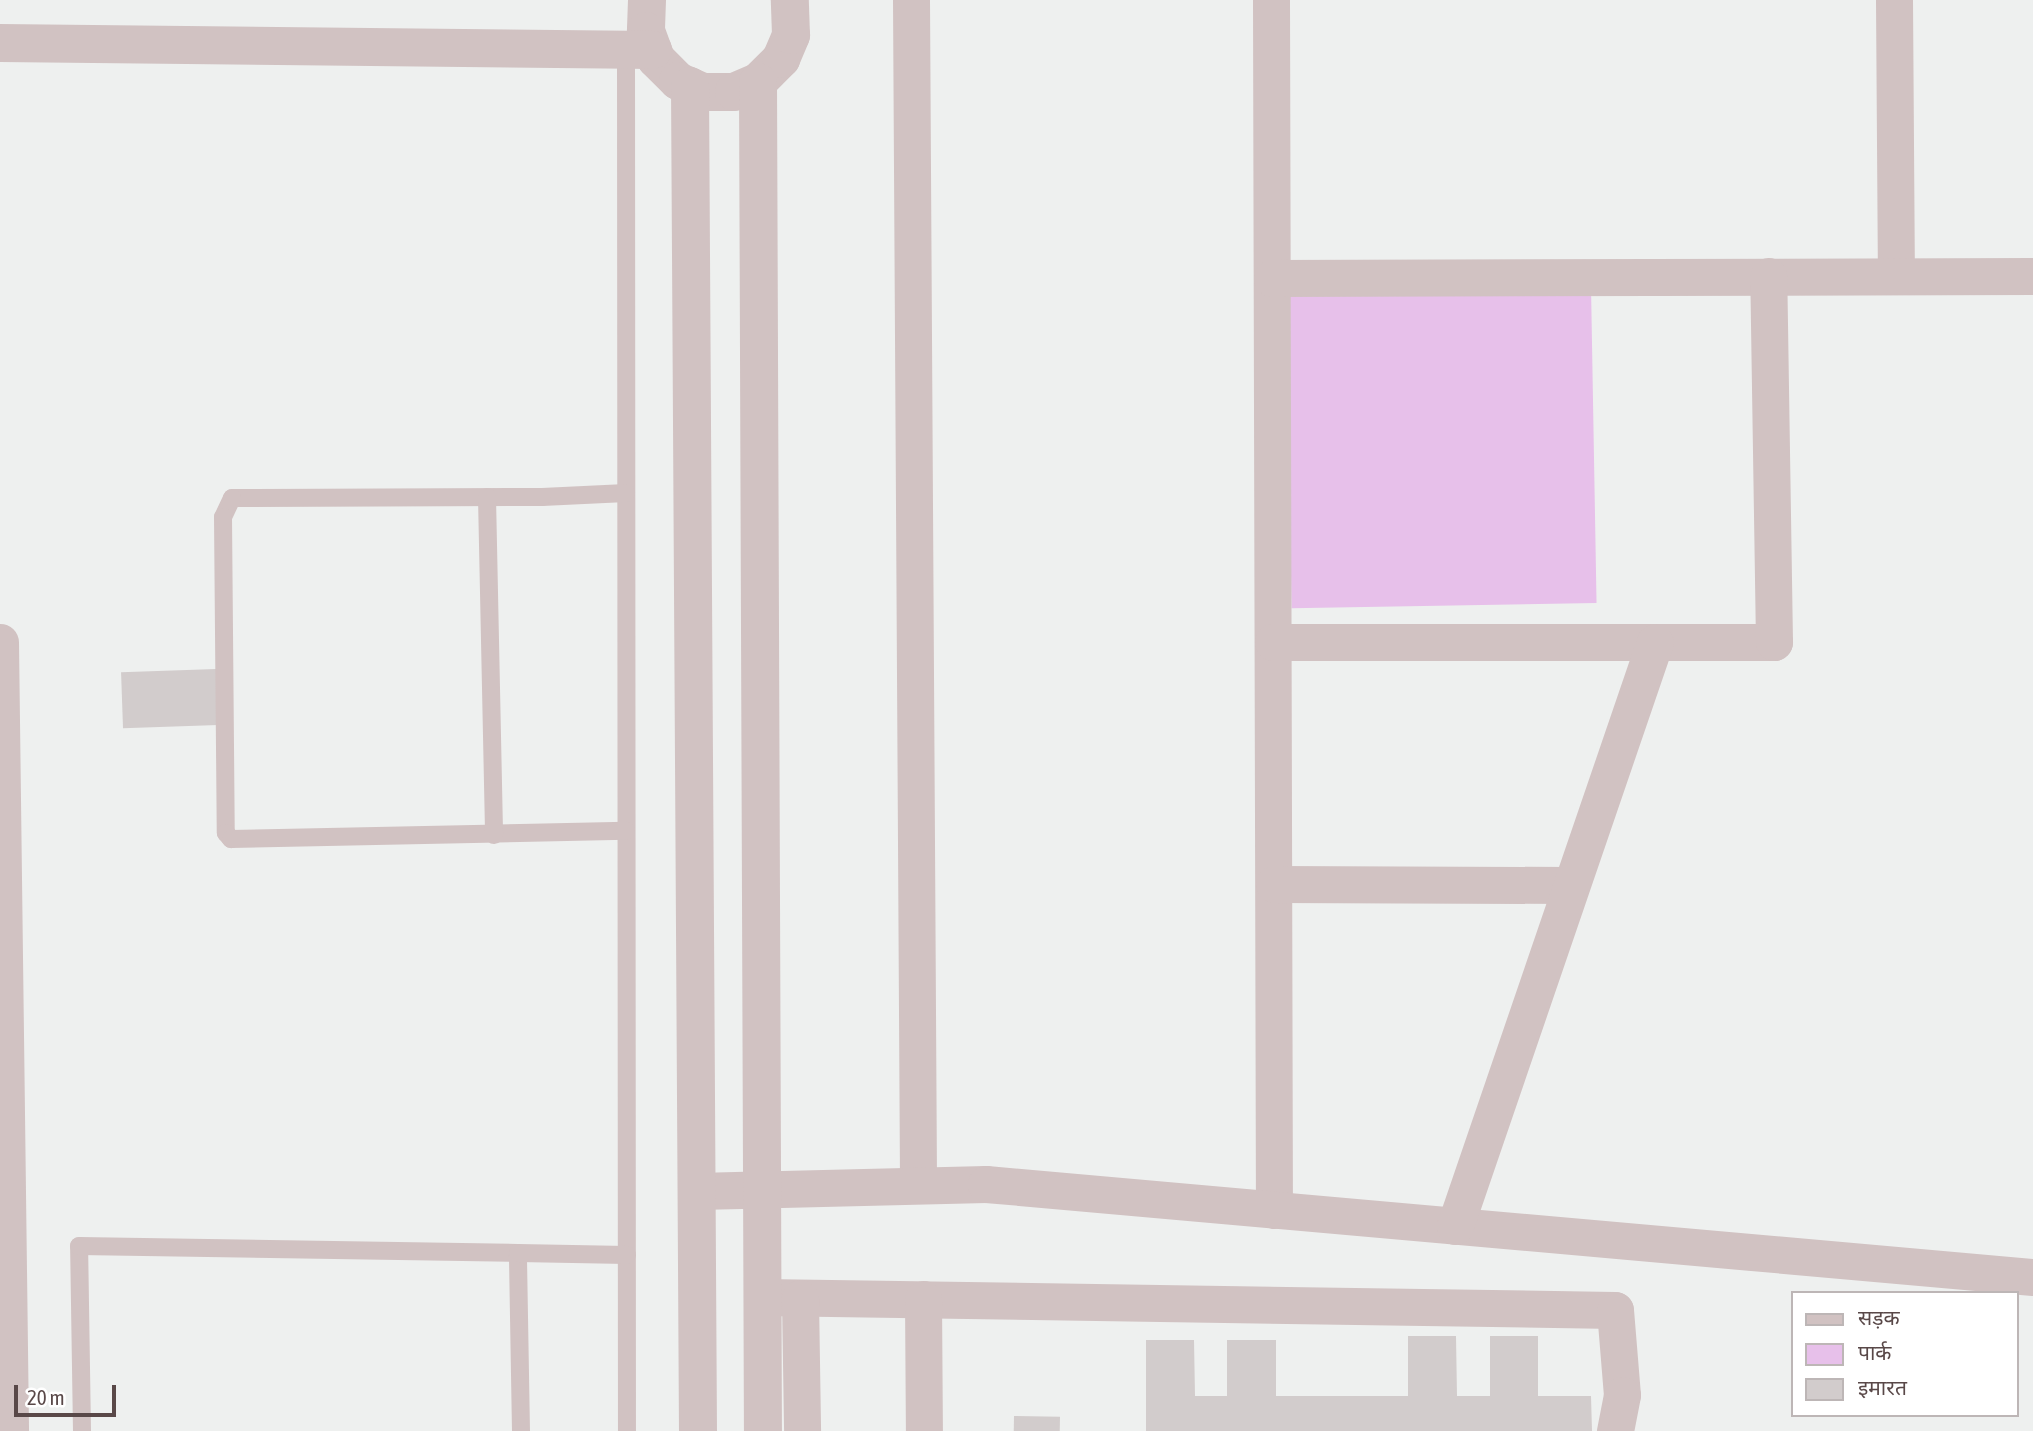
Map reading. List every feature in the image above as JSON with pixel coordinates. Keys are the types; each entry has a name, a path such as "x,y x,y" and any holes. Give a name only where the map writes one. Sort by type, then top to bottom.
{"street":[{"path":"639,50 646,32 647,0"},
{"path":"0,43 639,50 656,58 678,81 703,92 734,92 758,82 781,59 791,35 790,0"},
{"path":"911,0 918,1185"},
{"path":"1271,0 1275,1210"},
{"path":"1894,0 1896,275"},
{"path":"758,82 763,1431"},
{"path":"690,86 698,1431"},
{"path":"1273,642 1774,642 1768,276"},
{"path":"1272,278 2033,276"},
{"path":"0,642 5,1353 10,1431"},
{"path":"1455,1226 1655,642"},
{"path":"1274,884 1571,886"},
{"path":"697,1191 986,1184 2033,1277"},
{"path":"763,1297 1615,1310 1622,1395 1615,1431"},
{"path":"800,1298 802,1431"},
{"path":"923,1299 924,1431"}],"lane":[{"path":"627,1431 626,494 639,50"},
{"path":"626,494 232,498 223,517 226,833 238,841 626,831"},
{"path":"487,497 494,835"},
{"path":"82,1431 79,1246 627,1255"},
{"path":"518,1253 521,1431"}],"green space":[{"path":"1591,286 1597,603 1292,608 1286,291"}],"building":[{"path":"216,669 218,725 123,728 121,672"},
{"path":"1408,1336 1456,1336 1457,1396 1490,1396 1490,1336 1538,1336 1538,1396 1591,1396 1592,1431 1146,1431 1146,1340 1194,1340 1195,1396 1227,1396 1227,1340 1276,1340 1276,1396 1408,1396"},
{"path":"1014,1416 1060,1417 1060,1431 1014,1431"}]}
